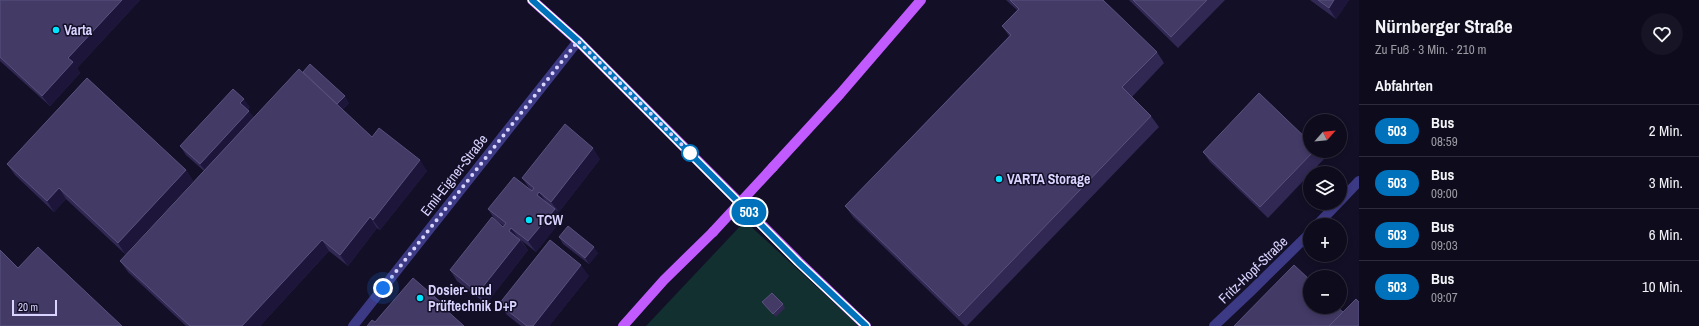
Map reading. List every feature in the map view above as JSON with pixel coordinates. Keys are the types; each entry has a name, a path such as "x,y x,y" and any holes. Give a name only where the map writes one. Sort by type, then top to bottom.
{"main road":[{"path":"532,0 578,41 798,262 866,326"},
{"path":"622,326 664,280 713,232 840,94 921,0"}],"street":[{"name":"Emil-Eigner-Straße","path":"353,326 578,41"},
{"path":"1347,194 1359,181"},
{"path":"1324,218 1331,210"},
{"name":"Fritz-Hopf-Straße","path":"1214,326 1303,240"}],"green space":[{"path":"745,221 854,321 858,326 646,326"}],"building":[{"name":"Varta","path":"0,0 122,0 68,58 73,62 42,96 0,57"},
{"name":"VARTA Storage","path":"1010,0 1103,0 1157,52 1122,87 1151,116 959,316 845,206 1011,35 1002,26 1019,9"},
{"path":"1133,0 1207,0 1171,37"},
{"path":"1318,0 1334,0 1329,8"},
{"path":"310,64 345,96 337,104 303,72"},
{"path":"299,69 372,137 379,128 420,160 373,220 370,217 340,255 322,240 242,326 190,326 120,261"},
{"path":"87,78 186,170 118,243 59,188 47,201 7,164"},
{"path":"233,89 244,99 240,103 249,111 200,164 180,146"},
{"path":"1259,93 1303,135 1303,158 1307,158 1260,207 1203,152"},
{"name":"TCW","path":"565,124 593,148 551,202 539,192 537,195 555,209 528,241 511,228 509,231 520,240 478,293 450,270 492,217 503,227 506,223 488,209 514,177 532,191 534,188 522,178"},
{"path":"568,226 594,247 585,258 559,237"},
{"path":"550,240 581,265 533,326 527,326 499,304"},
{"path":"38,247 122,326 0,326 0,250 18,268"},
{"path":"1294,265 1303,273 1303,314 1341,314 1329,326 1234,326"},
{"name":"Dosier- und Prüftechnik D+P","path":"413,278 444,305 443,307 464,326 367,326 372,320 375,322"},
{"path":"772,293 783,304 773,314 762,302"},
{"path":"1356,299 1359,302 1359,326 1329,326 1341,314 1347,314 1347,308"}],"bus line":[{"name":"503","path":"532,0 578,41 798,262 866,326"}],"place":[{"name":"Varta","path":"56,30"},
{"name":"VARTA Storage","path":"999,179"},
{"name":"TCW","path":"529,220"},
{"name":"Dosier- und Prüftechnik D+P","path":"420,298"}],"route":[{"path":"383,288 578,41 691,154 690,153"}]}
